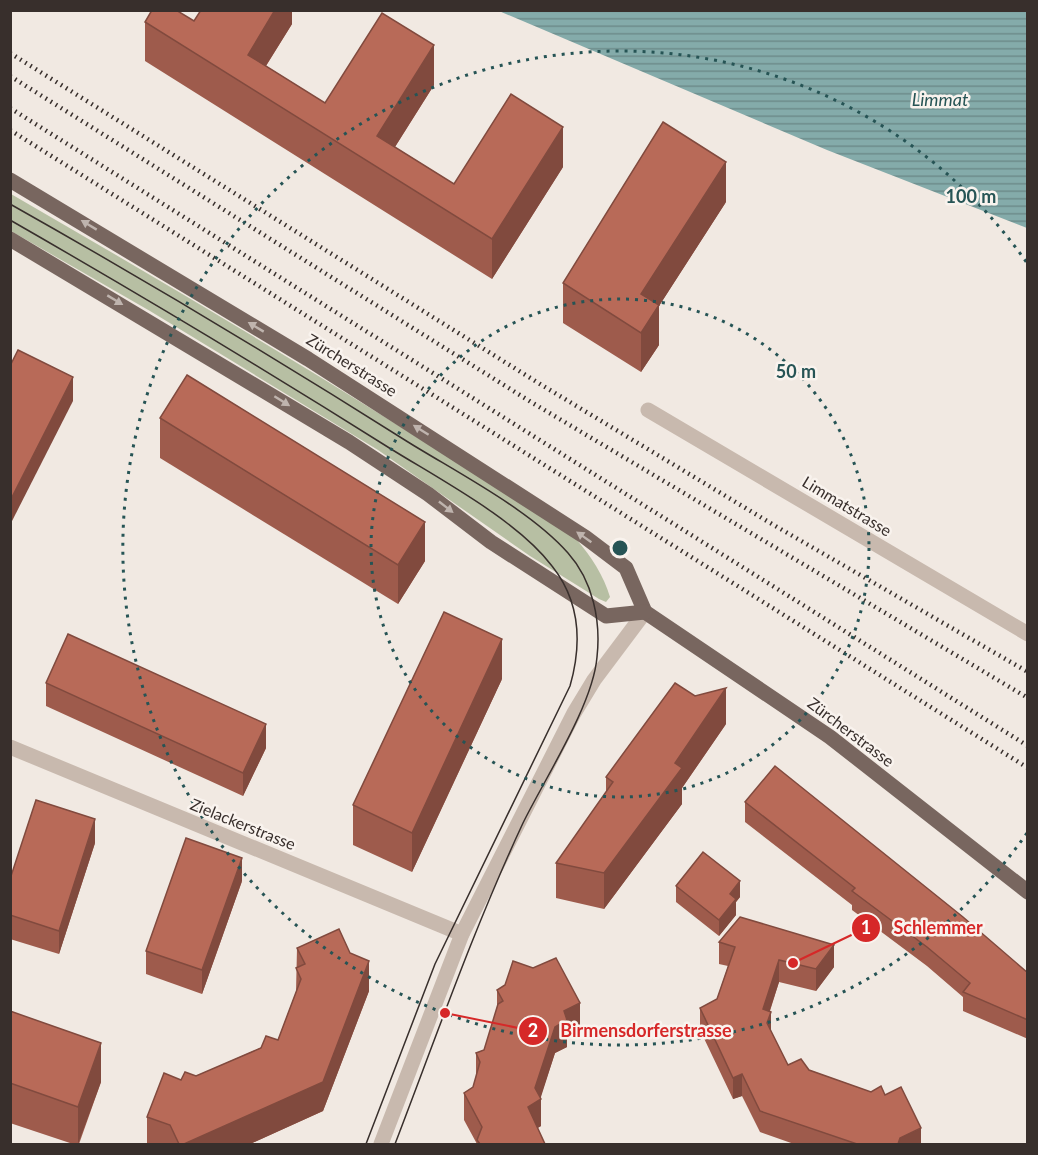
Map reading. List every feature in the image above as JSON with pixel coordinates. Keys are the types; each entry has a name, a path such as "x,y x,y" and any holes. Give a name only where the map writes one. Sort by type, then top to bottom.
{"main road":[{"name":"Zürcherstrasse","path":"10,180 309,359 585,537 626,568 645,612 830,737 1028,892"},
{"path":"10,239 349,442 428,494 491,542 606,616 645,612"}],"street":[{"name":"Limmatstrasse","path":"648,410 1028,634"},
{"path":"381,1144 462,934 579,705 594,680 645,612"},
{"name":"Zielackerstrasse","path":"10,747 462,934"}],"green space":[{"path":"11,194 296,362 576,539 596,566 610,597 606,602 599,599 530,556 378,450 150,311 11,231"}],"water":[{"name":"Limmat","path":"499,11 1027,11 1027,228 827,150"}],"building":[{"path":"152,10 176,10 194,21 201,10 275,10 248,55 325,103 382,13 434,45 377,136 454,184 511,94 563,127 492,239 145,22"},
{"path":"663,122 726,162 641,294 659,305 641,333 563,283"},
{"path":"18,350 73,377 10,501 10,366"},
{"path":"187,375 425,522 398,565 160,418"},
{"path":"444,612 502,639 412,833 353,805"},
{"path":"68,634 266,724 243,773 46,683"},
{"path":"675,683 695,696 726,688 675,763 682,768 604,873 556,863 613,782 606,777"},
{"path":"775,766 963,917 1028,973 1028,1020 963,992 970,983 927,947 852,891 855,888 745,802"},
{"path":"36,800 95,819 59,931 10,915 10,879"},
{"path":"186,838 242,858 202,970 146,951"},
{"path":"703,852 740,881 730,894 736,899 719,920 676,886"},
{"path":"740,917 834,945 816,969 779,960 763,1009 771,1012 767,1023 788,1065 801,1059 809,1070 871,1092 881,1086 885,1095 901,1087 921,1128 900,1138 898,1144 857,1144 760,1111 742,1074 733,1078 700,1008 717,999 735,947 719,942"},
{"path":"339,929 350,953 369,961 323,1082 184,1144 179,1144 170,1125 147,1117 164,1073 181,1080 185,1072 196,1076 261,1048 266,1036 278,1040 301,979 296,968 305,964 297,948"},
{"path":"556,958 580,1003 564,1011 567,1020 555,1027 535,1088 541,1099 528,1107 545,1144 480,1144 477,1140 482,1127 464,1093 473,1087 480,1062 476,1053 484,1050 498,1004 503,1001 497,990 505,985 513,961 533,968"},
{"path":"10,1011 101,1043 78,1107 10,1083"}],"tram line":[{"path":"10,204 210,320 471,479 514,507 552,537 568,553 584,576 593,602 598,630 594,676 578,719 523,823 488,902 395,1144"},
{"path":"10,220 297,390 477,502 537,549 561,579 568,594 573,608 577,639 570,686 435,964 366,1144"}],"railway":[{"path":"10,53 540,384 772,524 1028,672"},
{"path":"10,76 531,402 1028,698"},
{"path":"10,108 1028,746"},
{"path":"10,130 1028,768"}],"place":[{"name":"Schlemmer","path":"793,963"},
{"name":"Birmensdorferstrasse","path":"445,1013"}]}
